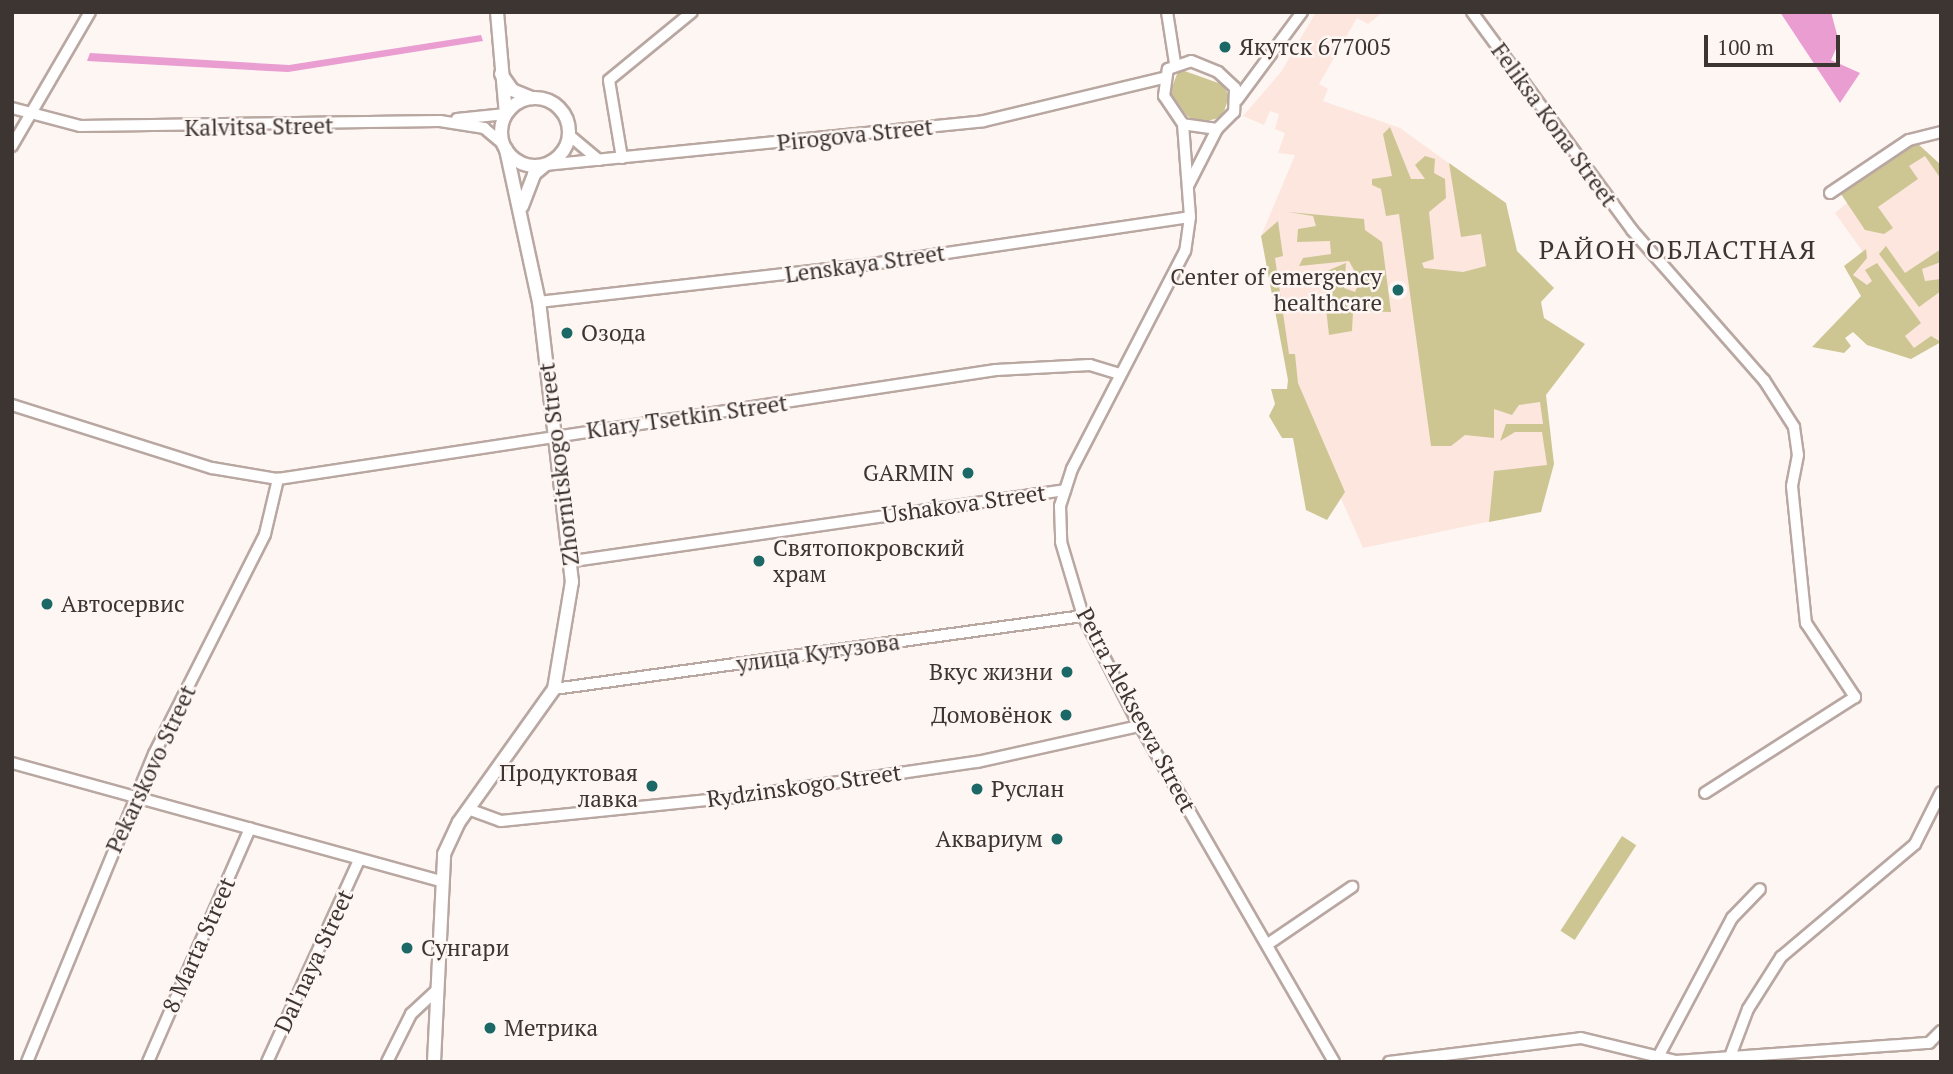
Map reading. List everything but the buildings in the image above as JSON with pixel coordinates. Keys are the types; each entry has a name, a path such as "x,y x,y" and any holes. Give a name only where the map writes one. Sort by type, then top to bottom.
{"main road":[{"path":"497,12 498,67 506,114 504,147 526,165 545,165"},
{"path":"498,67 512,90 557,106 569,135 560,156 534,174 521,209"},
{"path":"506,114 532,98"},
{"name":"Zhornitskogo Street","path":"434,1062 439,881 451,837 554,689 573,561 539,302 521,209 504,147"}],"street":[{"path":"12,146 90,12"},
{"path":"622,158 608,90 616,73 692,12"},
{"path":"1167,12 1175,63"},
{"path":"1188,186 1217,129 1302,12"},
{"name":"Feliksa Kona Street","path":"1472,12 1632,230 1764,380 1794,428 1798,455 1792,486 1806,622 1855,697 1705,793"},
{"path":"1164,96 1163,78 1175,63 1191,61 1229,80 1253,81"},
{"name":"Pirogova Street","path":"545,165 984,121 1146,86 1163,78"},
{"path":"1229,80 1237,100"},
{"path":"1146,86 1164,96 1183,124 1217,129"},
{"name":"Kalvitsa Street","path":"12,108 30,116 80,126 202,128 440,121 484,128 504,147"},
{"path":"440,121 506,114"},
{"name":"Petra Alekseeva Street","path":"1183,124 1190,217 1177,271 1120,374 1065,490 1061,542 1083,616 1139,726 1268,944 1334,1062"},
{"path":"1829,193 1909,140 1941,132"},
{"path":"569,135 599,160"},
{"name":"Lenskaya Street","path":"539,302 872,264 1190,217"},
{"name":"Klary Tsetkin Street","path":"12,405 212,468 278,480 556,435 996,370 1090,365 1120,374"},
{"name":"Pekarskovo Street","path":"27,1062 136,798 265,534 278,480"},
{"name":"Ushakova Street","path":"573,561 1065,490"},
{"name":"улица Кутузова","path":"554,689 1083,616"},
{"name":"Rydzinskogo Street","path":"468,809 501,821 736,797 977,762 1139,726"},
{"path":"12,763 439,881"},
{"path":"1731,1054 1748,1009 1781,957 1915,844 1941,792"},
{"name":"8 Marta Street","path":"148,1062 250,828"},
{"name":"Dal'naya Street","path":"267,1062 359,860"},
{"path":"1268,944 1352,887"},
{"path":"1657,1059 1732,918 1760,889"},
{"path":"387,1062 411,1014 436,991"},
{"path":"1389,1062 1581,1038 1657,1059 1929,1043 1941,1031"}],"shaded area":[{"name":"Center of emergency healthcare","path":"1316,12 1383,12 1368,24 1357,18 1319,84 1328,89 1323,101 1400,128 1504,203 1552,464 1539,511 1363,548 1289,381 1262,234 1295,155 1278,153 1285,133 1275,129 1279,114 1270,111 1264,125 1243,116 1281,72"},
{"path":"1780,12 1831,12 1839,42 1831,60 1860,73 1840,103"},
{"path":"481,35 483,41 288,72 87,61 90,53 289,65"},
{"path":"1179,69 1224,85 1229,97 1222,117 1200,123 1187,116 1170,92"},
{"path":"1390,127 1411,179 1425,179 1415,165 1425,156 1435,159 1434,173 1445,179 1446,198 1429,212 1434,259 1422,263 1424,268 1463,272 1486,266 1481,234 1461,237 1449,163 1506,203 1517,251 1554,288 1541,302 1544,318 1585,344 1546,395 1554,464 1541,512 1489,522 1494,471 1547,465 1542,432 1515,432 1500,441 1506,424 1543,424 1540,402 1519,405 1512,415 1494,409 1494,438 1465,435 1451,446 1431,446 1399,214 1386,216 1381,189 1372,185 1372,179 1392,176 1383,134"},
{"path":"1917,143 1941,165 1941,179 1925,156 1909,166 1918,179 1878,207 1893,228 1884,234 1865,230 1839,191"},
{"path":"1918,144 1941,177 1941,340 1909,359 1847,265 1863,252 1835,213"},
{"path":"1288,212 1364,219 1365,230 1382,242 1391,312 1353,311 1352,331 1329,335 1322,273 1346,263 1344,288 1355,292 1360,281 1349,261 1299,266 1303,258 1331,254 1330,241 1297,242 1298,229 1316,226 1313,216"},
{"path":"1278,221 1283,256 1275,258 1289,354 1295,354 1298,383 1345,492 1327,520 1306,510 1293,438 1282,438 1269,416 1275,404 1271,389 1287,389 1288,380 1261,236"},
{"path":"1886,246 1905,273 1941,249 1941,262 1922,269 1925,281 1941,279 1941,291 1919,307 1879,254"},
{"path":"1866,249 1867,258 1853,275 1867,285 1872,281 1865,270 1877,263 1921,323 1905,336 1914,348 1931,336 1941,342 1911,359 1867,345 1853,332 1845,338 1851,346 1844,353 1812,347 1861,296 1844,266"},
{"path":"1622,836 1636,845 1575,940 1560,931"}],"place":[{"name":"Якутск 677005","path":"1225,47"},
{"name":"Center of emergency healthcare","path":"1398,290"},
{"name":"Озода","path":"567,333"},
{"name":"GARMIN","path":"968,473"},
{"name":"Святопокровский храм","path":"759,561"},
{"name":"Автосервис","path":"47,604"},
{"name":"Вкус жизни","path":"1067,672"},
{"name":"Домовёнок","path":"1066,715"},
{"name":"Продуктовая лавка","path":"652,786"},
{"name":"Руслан","path":"977,789"},
{"name":"Аквариум","path":"1057,839"},
{"name":"Сунгари","path":"407,948"},
{"name":"Метрика","path":"490,1028"}],"district":[{"name":"РАЙОН ОБЛАСТНАЯ","path":"1678,250"}]}
